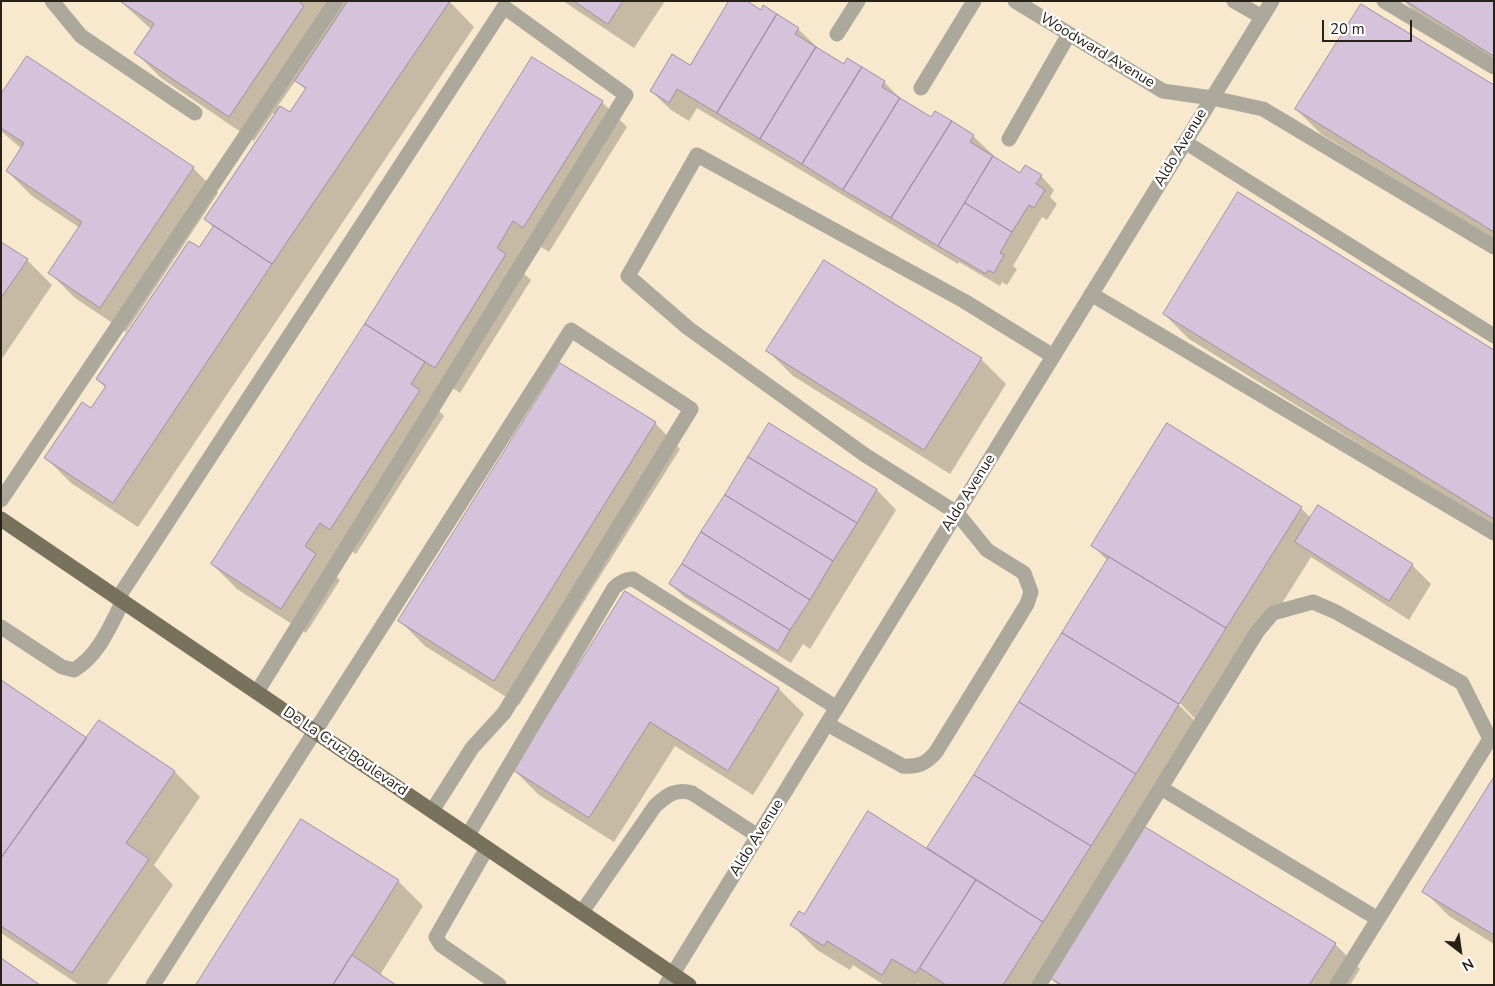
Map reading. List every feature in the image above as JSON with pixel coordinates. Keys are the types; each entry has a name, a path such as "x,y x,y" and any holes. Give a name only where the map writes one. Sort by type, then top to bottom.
{"main road":[{"name":"De La Cruz Boulevard","path":"1,518 582,912 669,979 689,985"}],"street":[{"path":"52,1 81,36 195,113"},
{"path":"1,500 336,1"},
{"path":"837,34 858,1"},
{"path":"921,88 974,1"},
{"name":"Woodward Avenue","path":"1015,1 1163,91 1212,98 1263,109 1494,247"},
{"path":"1234,1 1262,17"},
{"name":"Aldo Avenue","path":"669,979 1272,1"},
{"path":"1384,1 1494,67"},
{"path":"1,627 62,667 74,670 86,663 97,649 121,599 500,4 626,95 257,692"},
{"path":"1009,139 1069,34"},
{"path":"1185,142 1494,336"},
{"path":"827,724 903,766 916,767 928,762 1027,604 1031,592 1024,573 987,550 957,513 865,455 688,328 628,276 697,155 964,301 1054,356"},
{"path":"1092,294 1494,532"},
{"path":"153,985 571,330 691,409 504,713 472,748 432,811"},
{"path":"468,835 619,582 633,579 837,708"},
{"path":"1039,985 1257,632 1272,614 1313,602 1336,612 1462,683 1492,739 1337,985"},
{"path":"1160,788 1378,919"},
{"path":"582,912 655,806 672,792 682,790 692,793 758,836"},
{"path":"487,848 436,936 441,945 499,985"}],"building":[{"path":"120,1 298,1 304,6 229,117 134,53 154,24"},
{"path":"348,1 450,1 272,264 204,219 280,106 290,112 306,88 295,81"},
{"path":"574,1 623,1 608,24"},
{"path":"729,1 747,1 761,10 763,5 777,14 717,113 677,89 669,103 650,91 672,54 690,65"},
{"path":"1406,1 1494,1 1494,56"},
{"path":"1361,4 1494,85 1494,232 1295,109"},
{"path":"777,14 799,28 795,34 816,47 760,139 717,113"},
{"path":"816,47 844,64 847,58 862,67 802,164 760,139"},
{"path":"27,56 194,167 100,308 48,273 82,222 6,171 24,143 1,128 1,94"},
{"path":"532,57 603,101 523,228 513,221 497,248 506,254 435,368 365,324"},
{"path":"862,67 885,81 882,87 900,98 843,190 802,164"},
{"path":"900,98 931,117 935,111 952,121 891,218 843,190"},
{"path":"952,121 974,135 970,142 993,156 938,246 891,218"},
{"path":"993,156 1020,173 1025,165 1042,175 1036,184 1045,190 1034,208 1029,205 1012,232 965,203"},
{"path":"1238,192 1494,350 1494,519 1163,314"},
{"path":"965,203 1012,232 1000,253 1004,255 994,273 988,270 986,274 938,246"},
{"path":"214,226 272,264 113,503 44,458 82,402 91,408 106,386 96,379 189,241 199,247"},
{"path":"1,242 28,259 1,298"},
{"path":"824,260 982,358 924,450 766,351"},
{"path":"365,324 425,362 411,384 420,390 330,530 320,523 305,546 316,554 281,609 211,564"},
{"path":"560,363 656,422 494,681 398,621"},
{"path":"769,423 877,489 857,523 748,457"},
{"path":"1167,423 1302,507 1226,628 1091,546"},
{"path":"748,457 857,523 833,561 725,495"},
{"path":"725,495 833,561 810,600 701,532"},
{"path":"1318,505 1413,564 1389,601 1295,542"},
{"path":"701,532 810,600 790,630 682,564"},
{"path":"1109,557 1226,628 1179,704 1062,633"},
{"path":"682,564 790,630 778,651 669,584"},
{"path":"625,591 779,688 728,771 650,722 589,818 513,770"},
{"path":"1062,633 1179,704 1136,774 1019,702"},
{"path":"1,680 87,738 1,858"},
{"path":"1019,702 1136,774 1091,846 974,775"},
{"path":"99,720 175,771 126,843 149,859 72,973 1,926 1,858"},
{"path":"974,775 1091,846 1043,922 927,848"},
{"path":"1494,777 1494,935 1422,892"},
{"path":"868,811 976,880 916,973 892,959 882,975 827,941 824,946 790,925 799,911 804,914"},
{"path":"301,819 399,880 333,985 196,985"},
{"path":"1145,827 1336,943 1309,985 1062,985 1050,978"},
{"path":"976,880 1043,922 1003,985 946,985 920,968"},
{"path":"352,955 396,985 333,985"},
{"path":"1,958 40,985 1,985"}]}
